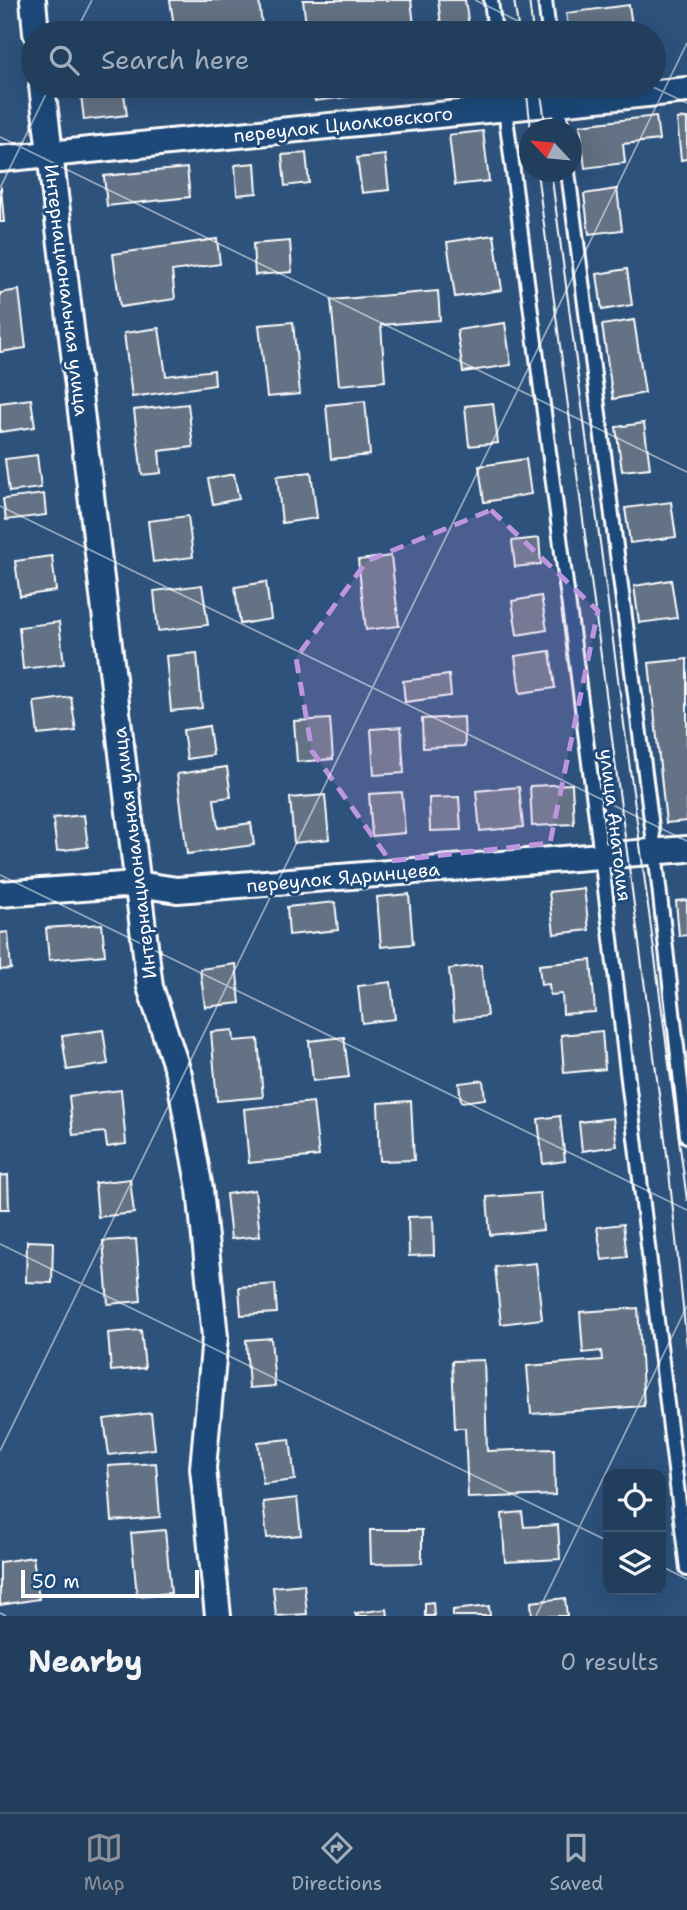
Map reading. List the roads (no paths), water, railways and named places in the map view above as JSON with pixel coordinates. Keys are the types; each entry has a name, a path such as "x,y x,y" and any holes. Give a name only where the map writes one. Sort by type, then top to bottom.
{"street":[{"path":"33,0 35,21"},
{"name":"переулок Циолковского","path":"666,91 687,90"},
{"name":"Интернациональная улица","path":"43,98 150,987 179,1075 200,1189 215,1337 203,1468 218,1616"},
{"name":"переулок Циолковского","path":"0,159 496,98"},
{"name":"переулок Ядринцева","path":"0,894 137,884 177,890 687,849"}],"lane":[{"path":"491,0 494,21"},
{"path":"545,0 548,21"},
{"name":"улица Анатолия","path":"504,98 601,856 687,1569"},
{"path":"558,98 560,119"},
{"name":"улица Анатолия","path":"569,182 656,851 687,1136"}],"tram line":[{"path":"514,0 517,21"},
{"path":"529,0 532,21"},
{"path":"527,98 530,119"},
{"path":"542,98 544,119"},
{"path":"538,182 668,1162 687,1346"},
{"path":"552,182 687,1200"}]}
